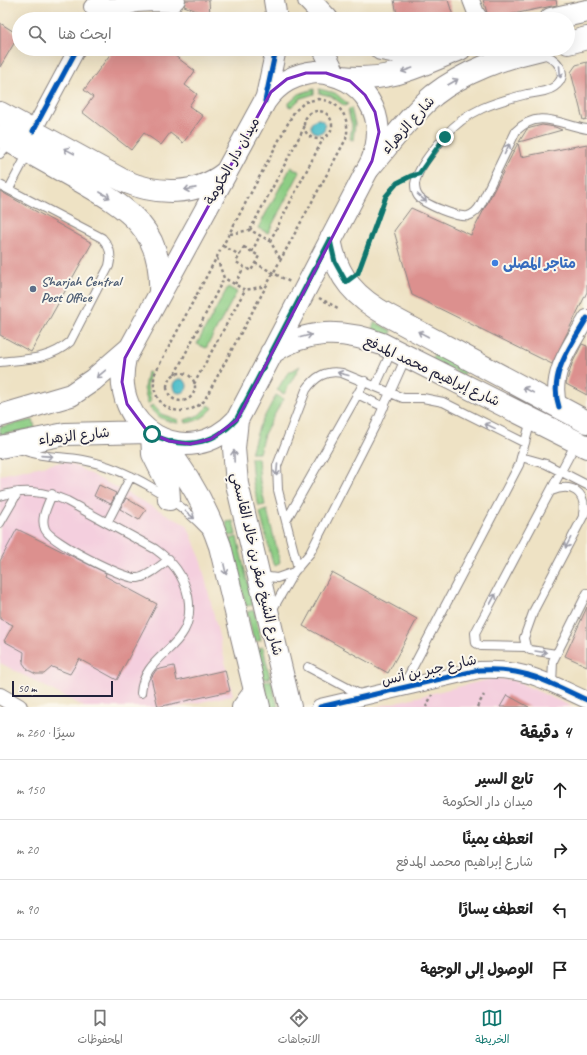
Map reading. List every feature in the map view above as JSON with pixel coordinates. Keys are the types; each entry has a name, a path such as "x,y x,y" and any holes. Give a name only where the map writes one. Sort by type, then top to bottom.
{"main road":[{"path":"309,0 320,12"},
{"path":"575,14 587,11"},
{"path":"575,41 587,38"},
{"path":"339,76 373,78 389,76 423,65 444,56"},
{"name":"شارع الزهراء","path":"368,170 424,104 444,88 488,66 518,56"},
{"name":"ميدان دار الحكومة","path":"316,72 339,76 350,81 365,95 375,112 379,132 378,142 376,152 368,170 236,420 220,434 201,442 179,444 153,434 132,415 123,393 122,370 130,348 265,101 278,85 296,75 316,72"},
{"path":"0,113 16,140 114,201 133,216 141,225 153,246 159,268 160,292"},
{"path":"16,140 152,190 172,191 196,188 217,180 225,173"},
{"name":"شارع إبراهيم محمد المدفع","path":"330,240 335,262 346,282 355,292 377,309 587,422"},
{"name":"شارع إبراهيم محمد المدفع","path":"271,353 297,339 326,333 360,337 399,353 582,445"},
{"path":"0,416 62,399 76,392 93,380 130,348"},
{"name":"شارع الشيخ صقر بن خالد القاسمي","path":"236,420 234,448 235,473 290,707"},
{"name":"شارع الزهراء","path":"5,446 65,434 153,434"},
{"path":"153,434 153,454 168,484 169,499"},
{"path":"153,434 195,487 204,505 220,546 256,697"}],"street":[{"path":"91,9 129,6 137,2 173,4 177,0"},
{"path":"274,0 276,12"},
{"path":"304,0 308,12"},
{"path":"472,0 477,12"},
{"path":"16,140 72,56"},
{"path":"265,101 275,56"},
{"path":"327,56 339,76"},
{"path":"559,407 556,390 558,372 587,318"},
{"name":"شارع جبر بن أنس","path":"320,707 479,670 498,669 518,671 587,700"},
{"path":"0,696 19,707"},
{"path":"240,707 256,697"}],"lane":[{"path":"550,56 558,63 561,73 558,83 550,90 499,101 478,109 466,116 445,137 419,174 415,184 418,196 441,209 462,216 468,216 478,210 516,131 522,125 531,120 540,118 587,129"},
{"path":"9,189 16,140"},
{"path":"0,185 102,238 108,244 111,258 109,266 70,342 60,351 48,356 0,362"},
{"path":"376,385 399,353"},
{"path":"268,616 296,570 315,545 384,407 390,392 399,353"},
{"path":"296,570 278,490 276,466 306,390 312,380 324,374 333,372 376,385 403,398 423,398 443,402 525,443"},
{"path":"286,521 365,381"},
{"path":"358,394 384,407"},
{"path":"402,688 514,475 521,457 531,419"},
{"path":"556,654 534,651 526,647 480,646 476,643 474,633 561,471 582,445"},
{"path":"5,446 45,457 67,457 100,464 132,476 169,499 194,518 220,546"},
{"path":"521,457 538,461 587,485"},
{"path":"108,523 132,476"},
{"path":"551,491 566,487 573,489 580,494 584,506 582,516"},
{"path":"0,523 18,492"},
{"path":"0,496 18,492 41,492 52,494 155,549 168,559 179,572 186,587 189,603 189,619 183,634 146,673 142,683 141,693"},
{"path":"52,494 43,518 43,525 45,531 55,540 120,575 132,578 143,577 168,559"},
{"path":"526,647 524,638 529,619 587,509"},
{"path":"259,576 277,578 296,570"},
{"path":"552,684 551,669 556,654 587,593"},
{"path":"308,667 366,697"}],"path":[{"path":"318,99 332,102 343,112 346,118 348,125 346,139 204,401 194,409 181,412 168,408 155,393 153,380 223,246 294,112 299,106 311,100 318,99"},
{"path":"250,230 304,128 305,119 311,113 319,111 327,114 332,126 329,134 322,139 270,240"},
{"path":"304,128 309,136 322,139"},
{"path":"346,282 358,273 386,196 392,188 403,179 419,174"},
{"path":"229,234 250,230 270,240 281,260"},
{"path":"252,252 260,235"},
{"path":"223,246 240,255"},
{"path":"244,247 252,252 259,256 251,271 236,262 244,247"},
{"path":"216,257 224,278 245,290 267,286"},
{"path":"255,263 266,269"},
{"path":"235,284 244,267"},
{"path":"224,278 175,374 168,380 167,389 171,397 174,399 187,399 193,393 194,384 245,290"},
{"path":"175,374 185,374 194,384"},
{"path":"477,707 484,695"}],"highlighted area":[{"path":"306,73 326,73 350,81 365,95 375,112 379,132 372,161 237,420 211,439 190,444 169,441 148,432 127,404 122,382 125,358 271,92 287,79"}],"shaded area":[{"path":"66,461 187,525 200,557 233,695 178,707 84,707 0,663 0,475"},
{"path":"494,678 513,680 573,707 376,707"}],"green space":[{"path":"314,89 314,94 301,98 291,107 287,105 299,94"},
{"path":"319,89 335,93 348,104 345,106 331,96 319,93"},
{"path":"351,108 355,124 353,140 350,139 352,125 348,111"},
{"path":"291,167 300,172 268,233 258,228"},
{"path":"228,287 237,292 206,348 197,344"},
{"path":"375,322 392,331 389,337 372,328"},
{"path":"435,353 466,369 463,375 432,359"},
{"path":"300,366 284,394 277,390 287,374"},
{"path":"147,372 150,373 147,386 151,401 148,404 144,388"},
{"path":"276,395 283,399 264,434 259,453 251,453 259,427"},
{"path":"153,405 161,414 178,420 179,423 166,420 155,414 149,407"},
{"path":"209,405 213,408 207,414 198,420 186,423 185,420 199,415"},
{"path":"33,420 35,428 0,435 0,427"},
{"path":"251,458 258,458 260,482 265,505 259,506 253,483"},
{"path":"267,510 280,562 276,566 273,564 260,512"},
{"path":"233,521 236,535 229,536 226,522"},
{"path":"237,537 253,605 246,606 230,539"},
{"path":"254,610 261,640 254,642 247,612"},
{"path":"263,647 270,678 263,679 256,649"},
{"path":"271,680 278,707 270,707 264,682"}],"water":[{"path":"315,119 321,119 325,123 325,129 321,133 315,133 311,129 311,123"},
{"path":"177,379 183,379 187,383 187,389 183,393 177,393 173,389 173,383"}],"building":[{"path":"186,0 209,0 210,12 200,12 184,6"},
{"path":"394,0 448,0 452,12 397,12"},
{"path":"483,0 556,0 557,5 523,12 487,12"},
{"path":"0,23 12,31 12,47 0,67"},
{"path":"109,56 175,56 195,71 185,85 197,94 189,106 203,116 183,143 170,133 161,145 144,133 131,150 82,112 93,97 84,90"},
{"path":"587,62 587,119 583,120 571,72 576,65"},
{"path":"542,125 555,127 562,130 519,142 527,129"},
{"name":"متاجر المصلى","path":"518,143 521,157 587,144 587,292 552,364 412,295 394,231 411,208 471,235"},
{"name":"Sharjah Central Post Office","path":"0,191 92,243 31,352 0,335"},
{"path":"582,344 587,346 587,395 566,384 572,364"},
{"path":"99,485 116,493 111,504 94,496"},
{"path":"126,498 146,510 139,520 120,509"},
{"path":"17,529 106,573 105,576 157,604 117,680 79,659 70,674 52,667 44,674 36,674 28,670 23,663 24,652 4,641 13,625 0,619 0,561"},
{"path":"332,572 417,619 388,673 303,626"},
{"path":"587,607 587,666 565,656"},
{"path":"174,666 177,681 225,670 230,691 158,707 151,678 156,670"},
{"path":"507,695 529,707 500,707"}],"cycle path":[{"path":"33,131 73,56"},
{"path":"265,101 275,56"},
{"path":"559,407 556,395 556,383 559,372 568,350 587,318"},
{"path":"320,707 479,670 523,673 587,700"}],"place":[{"name":"متاجر المصلى","path":"495,263"},
{"name":"Sharjah Central Post Office","path":"33,289"}],"route":[{"path":"152,434 159,438 179,444 190,444 211,439 229,428 236,420 330,240 335,262 346,282 358,273 386,196 397,183 403,179 419,174 421,169 445,137"}]}
